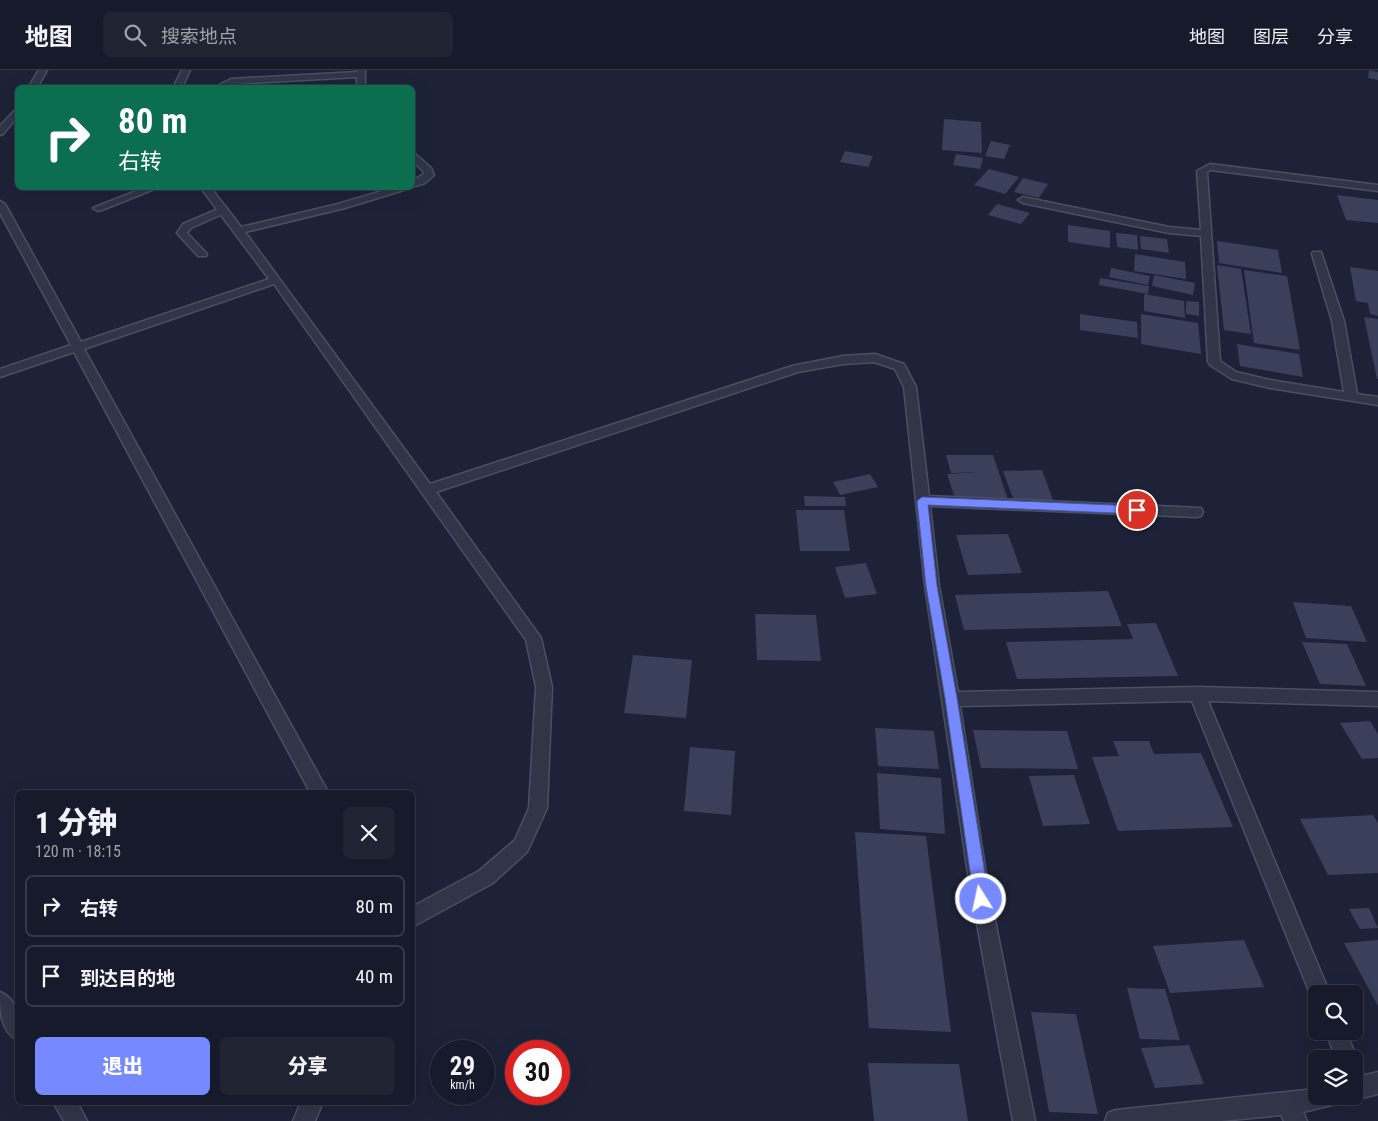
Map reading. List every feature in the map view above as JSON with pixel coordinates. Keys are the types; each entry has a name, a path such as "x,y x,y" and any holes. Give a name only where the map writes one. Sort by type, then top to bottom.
{"street":[{"path":"34,85 43,70"},
{"path":"178,85 186,70"},
{"path":"224,85 231,82 361,72 361,85"},
{"path":"0,132 15,114"},
{"path":"415,157 428,170 429,175 422,181 415,183"},
{"path":"1378,188 1210,167 1202,171 1214,362 1232,375 1270,384 1378,401"},
{"path":"98,208 147,190"},
{"path":"208,190 276,280 533,638 544,686 538,808 521,846 486,877 415,916"},
{"path":"238,231 341,206 394,190"},
{"path":"1023,200 1169,230 1207,234"},
{"path":"0,204 318,790"},
{"path":"202,254 182,233 187,226 223,210"},
{"path":"1317,254 1338,322 1352,397"},
{"path":"0,373 276,280"},
{"path":"427,490 796,369 843,360 875,358 900,367 910,387 932,586 978,880 1024,1121"},
{"path":"922,501 1196,512"},
{"path":"951,698 1075,698 1197,694 1378,699"},
{"path":"1197,694 1316,985"},
{"path":"0,1002 15,1025"},
{"path":"1116,1121 1291,1112 1308,1103"},
{"path":"66,1105 76,1121"},
{"path":"304,1121 311,1105"}],"building":[{"path":"1369,70 1378,72 1378,80 1368,78"},
{"path":"944,119 981,122 982,153 942,150"},
{"path":"991,141 1010,145 1004,159 985,156"},
{"path":"845,151 873,156 868,167 840,162"},
{"path":"956,154 983,158 980,169 953,165"},
{"path":"989,169 1019,177 1005,194 974,185"},
{"path":"1023,178 1048,184 1039,198 1014,192"},
{"path":"1337,195 1378,200 1378,223 1346,220"},
{"path":"997,204 1030,213 1021,224 988,215"},
{"path":"1068,225 1110,231 1110,248 1068,242"},
{"path":"1116,233 1137,235 1138,250 1117,247"},
{"path":"1140,236 1167,239 1169,253 1141,249"},
{"path":"1217,241 1278,250 1282,273 1219,263"},
{"path":"1135,254 1185,262 1186,279 1134,271"},
{"path":"1217,265 1241,269 1251,334 1224,330"},
{"path":"1350,267 1378,271 1378,316 1370,314 1368,303 1356,301"},
{"path":"1111,268 1150,276 1148,285 1109,277"},
{"path":"1244,270 1287,276 1300,350 1254,343"},
{"path":"1154,275 1195,283 1193,295 1152,286"},
{"path":"1100,278 1149,286 1148,294 1099,285"},
{"path":"1144,294 1184,301 1185,318 1144,311"},
{"path":"1186,301 1199,302 1199,316 1186,314"},
{"path":"1080,314 1137,322 1138,338 1080,330"},
{"path":"1141,314 1198,323 1201,354 1141,344"},
{"path":"1364,317 1378,319 1378,379 1377,379"},
{"path":"1237,344 1299,354 1303,377 1240,366"},
{"path":"946,455 993,455 1008,500 956,501 947,474 978,472 951,473"},
{"path":"1042,470 1053,500 1014,501 1003,471"},
{"path":"870,474 878,487 840,495 833,482"},
{"path":"804,496 845,497 846,506 805,506"},
{"path":"796,510 844,510 850,551 800,551"},
{"path":"1008,534 1022,573 968,575 956,535"},
{"path":"866,563 877,594 845,598 835,567"},
{"path":"1108,591 1122,626 964,630 955,595"},
{"path":"1293,602 1351,606 1367,642 1306,638"},
{"path":"755,614 816,615 821,661 757,660"},
{"path":"1156,623 1178,676 1017,679 1006,642 1133,639 1127,624"},
{"path":"1302,642 1347,644 1366,686 1320,684"},
{"path":"633,655 692,660 686,718 624,713"},
{"path":"1370,721 1378,734 1378,758 1362,759 1340,723"},
{"path":"875,728 934,731 939,769 878,766"},
{"path":"973,730 1067,731 1078,769 981,768"},
{"path":"1113,741 1149,741 1154,754 1201,753 1233,827 1118,831 1092,757 1119,756"},
{"path":"690,747 735,751 731,815 684,811"},
{"path":"877,773 941,778 945,834 880,829"},
{"path":"1074,775 1090,824 1043,826 1029,776"},
{"path":"1373,815 1378,823 1378,873 1328,875 1300,819"},
{"path":"855,832 926,836 951,1032 869,1028"},
{"path":"1369,908 1378,928 1360,929 1349,909"},
{"path":"1244,940 1264,987 1170,993 1153,946"},
{"path":"1378,940 1378,1006 1344,943"},
{"path":"1127,988 1165,989 1180,1040 1140,1039"},
{"path":"1031,1012 1076,1014 1098,1114 1049,1112"},
{"path":"1189,1045 1204,1084 1155,1088 1141,1048"},
{"path":"868,1063 959,1064 968,1121 874,1121"}],"route":[{"path":"981,899 932,586 922,501 1137,510"}]}
